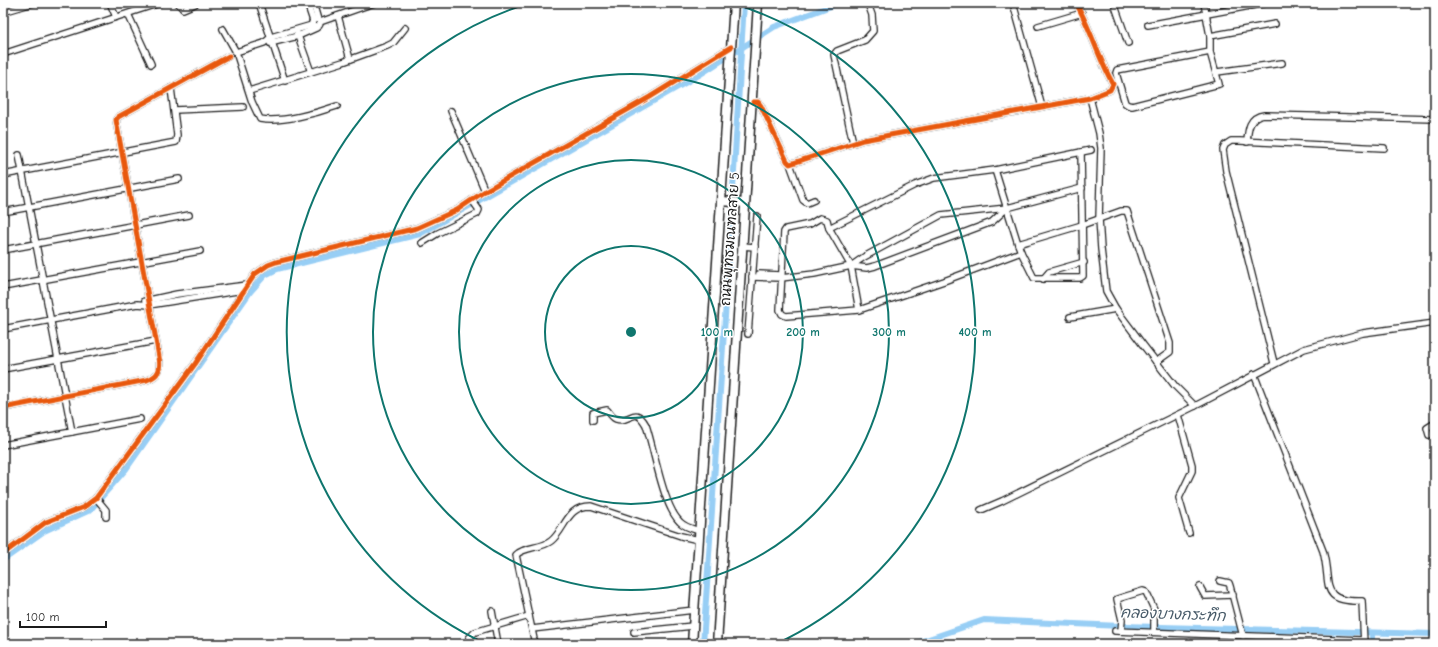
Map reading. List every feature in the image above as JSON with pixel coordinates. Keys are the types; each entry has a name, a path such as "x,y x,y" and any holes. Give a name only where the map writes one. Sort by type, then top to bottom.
{"main road":[{"name":"ถนนพุทธมณฑลสาย 5","path":"692,644 734,3"},
{"name":"ถนนพุทธมณฑลสาย 5","path":"717,644 744,202 753,102 758,3"},
{"path":"722,201 744,202"}],"street":[{"path":"3,12 32,3"},
{"path":"110,3 116,17"},
{"path":"3,54 128,14 157,3"},
{"path":"178,3 183,9 195,4"},
{"path":"259,3 285,81"},
{"path":"307,3 316,23"},
{"path":"313,3 316,23"},
{"path":"236,52 297,33 316,23 374,3"},
{"path":"1013,3 1042,107"},
{"path":"790,164 853,143 1090,98 1110,90 1113,84 1102,64 1082,13 1076,3"},
{"path":"1114,3 1128,43"},
{"path":"1204,3 1210,36 1210,52 1217,72 1219,84 1132,106 1128,106 1125,103 1116,73 1120,70 1210,52"},
{"path":"1148,25 1266,3"},
{"path":"853,143 834,55 837,51 866,40 874,31 872,15 868,4"},
{"path":"1038,26 1082,13"},
{"path":"128,14 151,64"},
{"path":"338,16 350,59"},
{"path":"1210,36 1275,24"},
{"path":"249,91 285,81 387,46 396,39 405,28"},
{"path":"223,29 236,52 260,120 273,120 297,116 337,106"},
{"path":"297,33 311,72"},
{"path":"3,554 46,522 100,502 257,272 268,265 417,228 457,210 473,201 485,191 650,97 731,46"},
{"path":"3,408 152,378 160,369 116,124 118,117 229,56"},
{"path":"1217,72 1282,62"},
{"path":"3,175 176,142 178,139 171,88"},
{"path":"1090,98 1099,133 1101,148 1100,219 1104,282 1106,291 1116,309 1156,362 1175,386 1195,406"},
{"path":"753,102 758,102 761,106 787,161 790,164 803,200 807,202 814,200"},
{"path":"175,110 243,106"},
{"path":"451,111 485,191"},
{"path":"1247,142 1249,124 1259,116 1264,115 1435,119"},
{"path":"1274,363 1223,155 1223,150 1227,142 1384,148"},
{"path":"829,228 934,178 995,170 1091,150"},
{"path":"995,170 1018,244 1032,277 1043,279 1080,278 1084,271 1081,152"},
{"path":"19,155 52,320 72,432"},
{"path":"3,212 128,188 179,180"},
{"path":"851,266 864,257 941,215 1007,208 1082,188"},
{"path":"422,243 438,233 477,214 478,209 473,201"},
{"path":"753,275 783,277 814,274 851,266 867,268 875,266 992,222 1007,208"},
{"path":"1018,244 1082,225 1121,211 1127,211 1170,343 1170,352 1156,362"},
{"path":"3,250 189,215"},
{"path":"748,334 757,216"},
{"path":"859,310 851,266 829,228 827,220 824,218 810,224 786,229 780,310 782,314 786,316 859,310 944,281 1021,252"},
{"path":"742,246 755,247"},
{"path":"3,287 200,251"},
{"path":"1043,279 1049,272 1084,262"},
{"path":"3,330 148,302 245,288"},
{"path":"1070,317 1116,309"},
{"path":"981,510 1002,502 1195,406 1274,363 1318,344 1363,333 1435,323"},
{"path":"3,369 156,341"},
{"path":"1115,631 1242,633 1364,640 1362,601 1344,601 1335,598 1330,592 1327,567 1323,551 1254,374"},
{"path":"593,420 593,413 603,410 607,410 614,418 618,420 636,415 641,416 646,425 671,508 680,522 690,529 700,531"},
{"path":"1178,414 1192,465 1192,471 1180,498 1189,533"},
{"path":"3,445 140,419"},
{"path":"1429,435 1427,428 1435,423"},
{"path":"100,502 107,513 106,518"},
{"path":"534,644 516,554 551,541 569,516 577,509 591,506 681,536 699,540"},
{"path":"1220,581 1229,583 1242,633"},
{"path":"1200,588 1205,596 1233,595"},
{"path":"1121,630 1122,620 1117,599 1143,591 1146,592 1154,609 1154,631"},
{"path":"532,629 694,610"},
{"path":"492,612 496,626 498,644"},
{"path":"470,644 470,634 528,616"},
{"path":"634,632 693,626"}],"waterway":[{"path":"733,188 744,3"},
{"path":"3,560 44,531 90,510 126,469 250,292 265,275 277,269 420,234 699,75 774,27 839,3"},
{"path":"703,644 732,213"},
{"name":"คลองบางกระทึก","path":"914,644 984,620 1121,626 1435,634"},
{"path":"1372,634 1372,644"}],"cycle path":[{"path":"753,102 758,102 761,106 787,161 790,164 863,140 1090,98 1110,90 1113,84 1076,3"},
{"path":"3,554 46,522 84,507 96,498 195,364 255,274 268,265 276,262 417,228 457,210 485,191 650,97 731,47"},
{"path":"3,408 147,380 157,374 160,365 159,357 116,120 118,117 229,56"}]}
